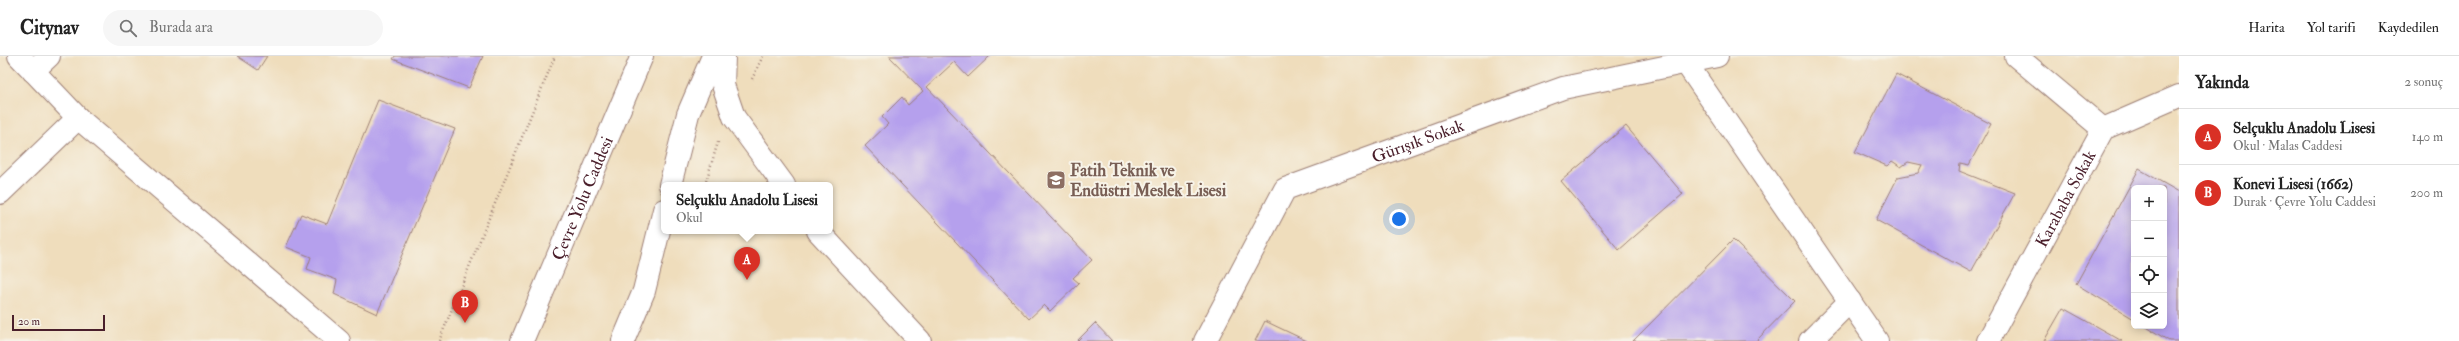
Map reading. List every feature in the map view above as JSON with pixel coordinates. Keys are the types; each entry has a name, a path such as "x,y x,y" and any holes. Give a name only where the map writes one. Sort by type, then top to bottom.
{"main road":[{"path":"50,56 26,64 78,118 339,341"},
{"name":"Çevre Yolu Caddesi","path":"522,341 642,56"},
{"path":"671,182 688,114 713,56"},
{"path":"724,56 723,85 734,116 782,182"},
{"name":"Gürışık Sokak","path":"1205,341 1285,190 1563,88 1686,59 1717,56"},
{"path":"2016,56 2103,129 2179,96"},
{"path":"1686,59 1877,341"},
{"path":"0,193 78,118"},
{"name":"Karababa Sokak","path":"1988,341 2103,129"},
{"path":"644,291 661,222"},
{"path":"623,341 668,234"},
{"path":"820,234 920,341"},
{"path":"1810,341 1850,301"}],"path":[{"path":"439,341 555,56"}],"building":[{"path":"237,56 267,56 258,70"},
{"path":"395,56 483,56 469,88 393,59"},
{"path":"889,56 990,56 968,77 954,62 927,87 1092,260 1073,278 1079,283 1050,311 1044,305 1029,319 865,146 888,124 882,117 902,97 908,105 923,91"},
{"path":"1896,74 1991,124 1969,165 1960,163 1959,171 2015,193 1971,272 1876,220 1898,177 1918,173 1922,165 1908,162 1901,167 1892,161 1887,166 1855,152"},
{"path":"378,100 455,129 377,314 334,294 337,280 307,269 311,257 286,247 301,214 327,224"},
{"path":"1626,126 1683,194 1619,250 1561,181"},
{"path":"2139,169 2167,185 2131,185 2131,317 2076,284"},
{"path":"2167,185 2179,192 2179,341 2169,341 2150,329 2167,329"},
{"path":"1733,240 1795,301 1756,341 1633,341"},
{"path":"2063,308 2122,341 2044,341"},
{"path":"1265,321 1307,341 1255,341"},
{"path":"1095,323 1112,341 1077,341"}],"place":[{"name":"Fatih Teknik ve Endüstri Meslek Lisesi","path":"1056,180"},
{"name":"Selçuklu Anadolu Lisesi","path":"747,280"},
{"name":"Konevi Lisesi (1662)","path":"465,323"}]}
